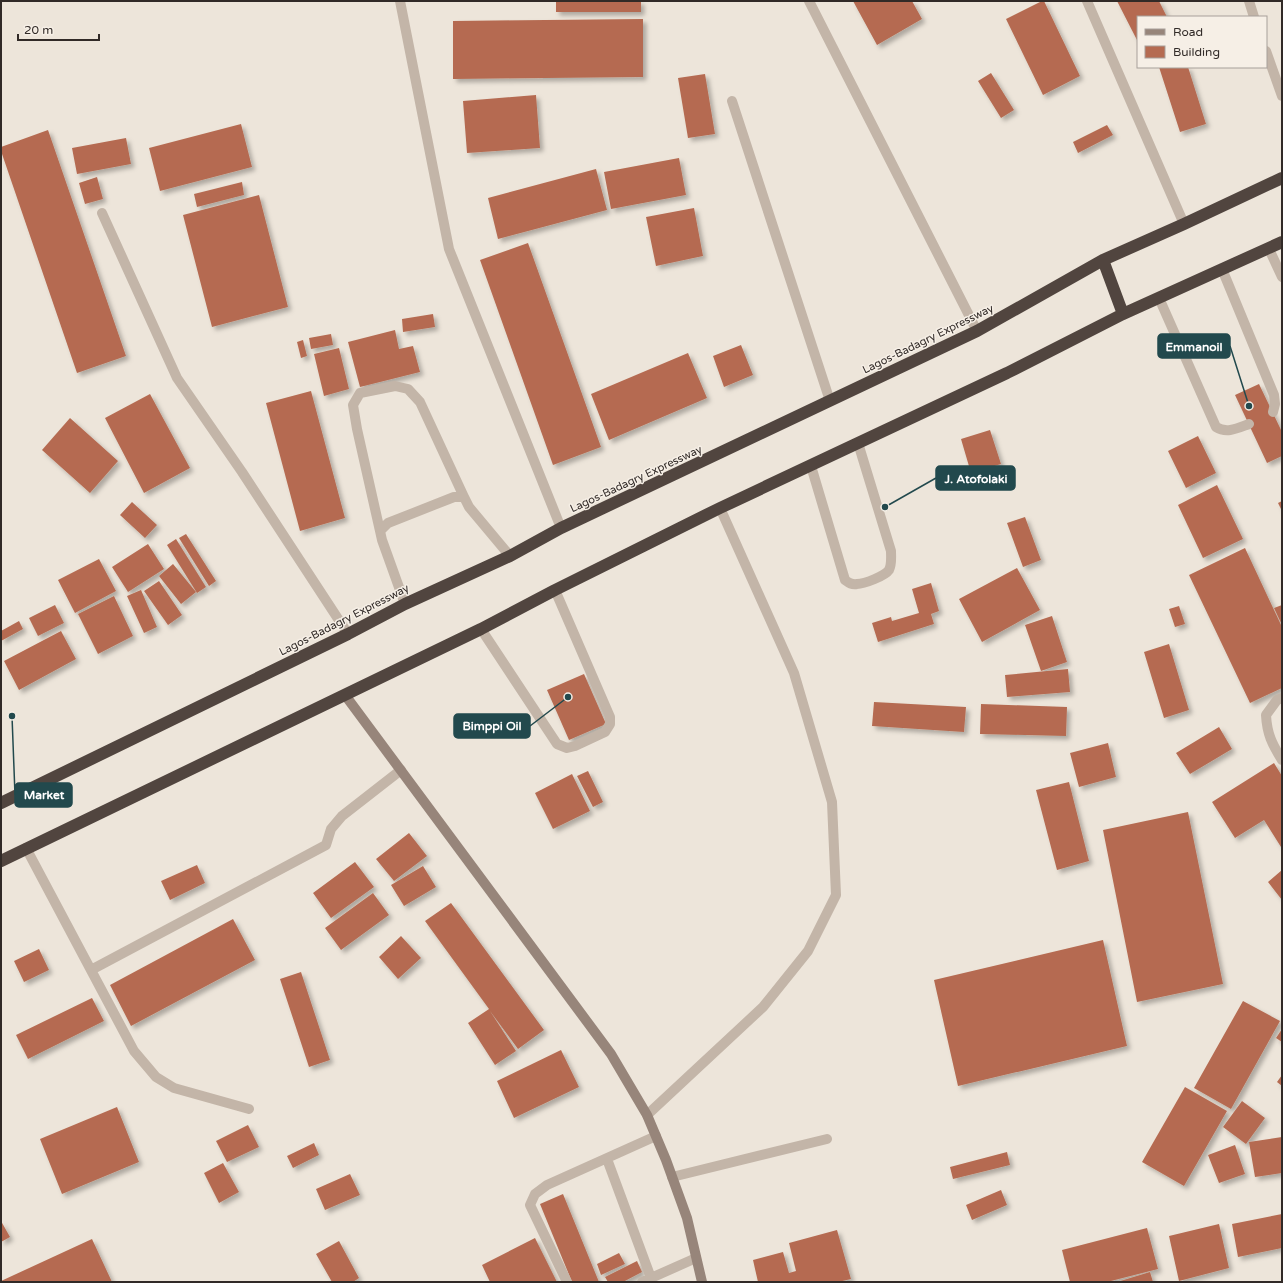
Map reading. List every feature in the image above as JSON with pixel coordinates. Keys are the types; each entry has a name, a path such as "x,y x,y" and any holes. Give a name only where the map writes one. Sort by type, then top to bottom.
{"highway":[{"name":"Lagos-Badagry Expressway","path":"1,803 348,634 405,604 510,556 561,528 977,331 1103,260 1282,178"},
{"path":"1,861 481,629 555,590 720,508 1007,373 1123,314 1282,242"},
{"path":"1103,260 1123,314"}],"street":[{"path":"400,1 449,249 561,528"},
{"path":"809,1 977,331"},
{"path":"1087,1 1184,224"},
{"path":"1249,1 1254,16"},
{"path":"1267,53 1282,96"},
{"path":"732,101 830,401"},
{"path":"102,213 177,378 242,472 348,634"},
{"path":"1268,249 1282,277"},
{"path":"1222,270 1274,395 1275,404 1273,412"},
{"path":"1159,298 1216,427 1222,431 1231,431 1249,424"},
{"path":"405,604 382,540 357,429 353,405 360,393 395,386 408,389 420,402 469,507 510,556"},
{"path":"811,466 845,580 850,584 858,584 884,575 889,569 891,562 891,551 858,443"},
{"path":"380,531 388,523 454,497 464,497"},
{"path":"647,1115 763,1008 808,951 836,895 832,802 796,681 720,508"},
{"path":"481,629 556,744 567,748 605,732 610,724 610,717 555,590"},
{"path":"345,695 611,1054 647,1115 656,1136 687,1218 702,1282"},
{"path":"1282,698 1277,700 1266,715 1267,729 1271,742 1282,760"},
{"path":"91,970 326,845 331,829 342,816 401,770"},
{"path":"26,848 134,1051 156,1077 174,1088 249,1109"},
{"path":"567,1282 530,1205 535,1194 547,1185 656,1136"},
{"path":"672,1177 827,1139"},
{"path":"607,1159 647,1280 696,1258"}],"building":[{"path":"556,1 641,1 641,12 556,12"},
{"path":"853,1 912,1 922,19 877,45"},
{"path":"1044,1 1080,76 1043,95 1006,19"},
{"path":"1117,1 1159,1 1166,16 1137,16 1137,40"},
{"path":"643,19 643,77 453,79 453,21"},
{"path":"1159,68 1188,68 1206,124 1180,132"},
{"path":"991,73 1014,110 1001,118 978,81"},
{"path":"705,74 715,134 688,138 678,78"},
{"path":"536,95 540,148 467,153 463,101"},
{"path":"241,124 252,167 160,191 149,148"},
{"path":"1107,125 1113,135 1078,153 1073,142"},
{"path":"48,130 126,356 77,373 1,151 1,147"},
{"path":"126,138 131,164 77,174 72,148"},
{"path":"679,158 686,195 611,209 604,172"},
{"path":"596,169 607,210 498,239 488,198"},
{"path":"97,177 103,199 85,204 79,183"},
{"path":"242,182 244,195 197,207 194,194"},
{"path":"259,195 288,307 212,327 183,215"},
{"path":"694,208 703,256 656,266 646,217"},
{"path":"528,243 601,447 553,465 480,260"},
{"path":"433,314 435,327 403,332 402,319"},
{"path":"395,330 399,349 413,346 420,372 360,387 348,342"},
{"path":"331,334 333,345 311,349 309,338"},
{"path":"303,340 307,356 301,358 297,342"},
{"path":"741,345 753,375 724,387 713,356"},
{"path":"339,348 349,389 324,396 314,354"},
{"path":"688,353 707,398 609,440 591,394"},
{"path":"1259,384 1282,432 1282,456 1267,463 1235,395"},
{"path":"311,391 345,518 300,531 266,403"},
{"path":"150,394 190,468 144,493 105,418"},
{"path":"70,418 118,461 90,493 42,450"},
{"path":"990,430 1001,464 971,473 961,439"},
{"path":"1198,436 1216,473 1186,488 1168,451"},
{"path":"1217,485 1243,539 1203,558 1178,505"},
{"path":"1282,501 1282,511 1278,503"},
{"path":"132,502 157,525 145,538 120,515"},
{"path":"1025,517 1041,560 1023,567 1007,523"},
{"path":"186,534 216,581 209,586 179,538"},
{"path":"176,539 206,587 197,593 167,545"},
{"path":"148,544 164,569 128,592 112,567"},
{"path":"1245,548 1282,627 1282,688 1250,703 1189,575"},
{"path":"99,559 116,591 75,613 58,580"},
{"path":"173,564 196,592 181,604 159,576"},
{"path":"1017,568 1040,610 982,642 959,599"},
{"path":"159,581 182,615 168,625 144,591"},
{"path":"931,583 939,611 931,614 934,624 878,642 872,623 891,617 892,621 919,613 912,589"},
{"path":"141,590 157,627 144,633 127,596"},
{"path":"114,596 133,636 98,654 78,614"},
{"path":"55,605 64,623 38,636 29,618"},
{"path":"1282,605 1282,625 1274,608"},
{"path":"1179,606 1185,624 1175,627 1169,609"},
{"path":"1052,616 1067,662 1041,671 1025,625"},
{"path":"19,621 23,629 1,641 1,631"},
{"path":"61,631 76,659 19,690 4,661"},
{"path":"1169,644 1189,710 1164,718 1144,652"},
{"path":"1068,669 1070,692 1007,697 1005,675"},
{"path":"584,674 606,724 569,740 547,690"},
{"path":"874,702 966,707 964,732 872,726"},
{"path":"981,704 1067,707 1066,736 980,734"},
{"path":"1219,727 1232,749 1190,774 1176,753"},
{"path":"1108,743 1116,777 1079,787 1070,753"},
{"path":"1274,763 1282,776 1282,846 1281,847 1264,820 1235,838 1212,802"},
{"path":"588,771 603,802 593,807 577,776"},
{"path":"572,774 590,811 553,829 535,793"},
{"path":"1069,782 1089,861 1057,870 1036,790"},
{"path":"1188,812 1223,984 1137,1002 1103,830"},
{"path":"409,833 427,856 394,881 376,859"},
{"path":"355,862 374,887 331,918 313,893"},
{"path":"197,865 205,883 170,900 161,881"},
{"path":"423,866 436,887 404,906 391,885"},
{"path":"1282,870 1282,900 1268,882"},
{"path":"373,893 389,915 341,950 325,928"},
{"path":"451,903 544,1030 518,1049 490,1011 516,1051 495,1065 468,1023 489,1009 425,921"},
{"path":"233,919 255,960 131,1026 110,985"},
{"path":"401,936 421,958 398,979 379,957"},
{"path":"1103,940 1127,1046 958,1086 934,980"},
{"path":"39,949 49,970 24,982 14,961"},
{"path":"301,972 330,1060 309,1067 280,979"},
{"path":"92,998 104,1021 28,1059 16,1035"},
{"path":"1243,1001 1280,1021 1231,1109 1194,1088"},
{"path":"1282,1029 1282,1042 1276,1038"},
{"path":"561,1050 579,1087 514,1118 497,1081"},
{"path":"1282,1075 1282,1086 1277,1082"},
{"path":"1185,1087 1227,1111 1184,1186 1142,1162"},
{"path":"1242,1101 1265,1118 1246,1144 1223,1127"},
{"path":"117,1107 139,1162 62,1194 40,1139"},
{"path":"248,1125 259,1147 227,1162 216,1141"},
{"path":"1282,1137 1282,1173 1255,1177 1249,1142"},
{"path":"314,1143 319,1155 293,1168 287,1156"},
{"path":"1235,1145 1245,1174 1219,1183 1208,1155"},
{"path":"1007,1152 1010,1165 953,1179 950,1167"},
{"path":"223,1163 239,1192 219,1203 204,1173"},
{"path":"350,1174 360,1195 325,1210 316,1189"},
{"path":"1001,1190 1007,1205 972,1220 966,1205"},
{"path":"563,1194 599,1282 572,1282 540,1204"},
{"path":"1282,1214 1282,1248 1238,1257 1232,1224"},
{"path":"1,1221 10,1237 1,1242"},
{"path":"1219,1224 1229,1268 1179,1281 1169,1236"},
{"path":"1147,1228 1158,1269 1107,1282 1070,1282 1062,1250"},
{"path":"837,1230 851,1279 838,1282 758,1282 753,1260 783,1252 789,1273 796,1271 789,1243"},
{"path":"535,1238 557,1282 490,1282 482,1265"},
{"path":"92,1239 112,1282 1,1282 1,1281"},
{"path":"339,1241 359,1278 353,1282 332,1282 316,1254"},
{"path":"619,1253 625,1264 601,1275 597,1264"},
{"path":"637,1261 642,1272 623,1282 608,1282 605,1277"},
{"path":"1150,1272 1153,1282 1117,1282"}],"place":[{"name":"Emmanoil","path":"1249,406"},
{"name":"J. Atofolaki","path":"885,507"},
{"name":"Bimppi Oil","path":"568,697"},
{"name":"Market","path":"12,716"}]}
